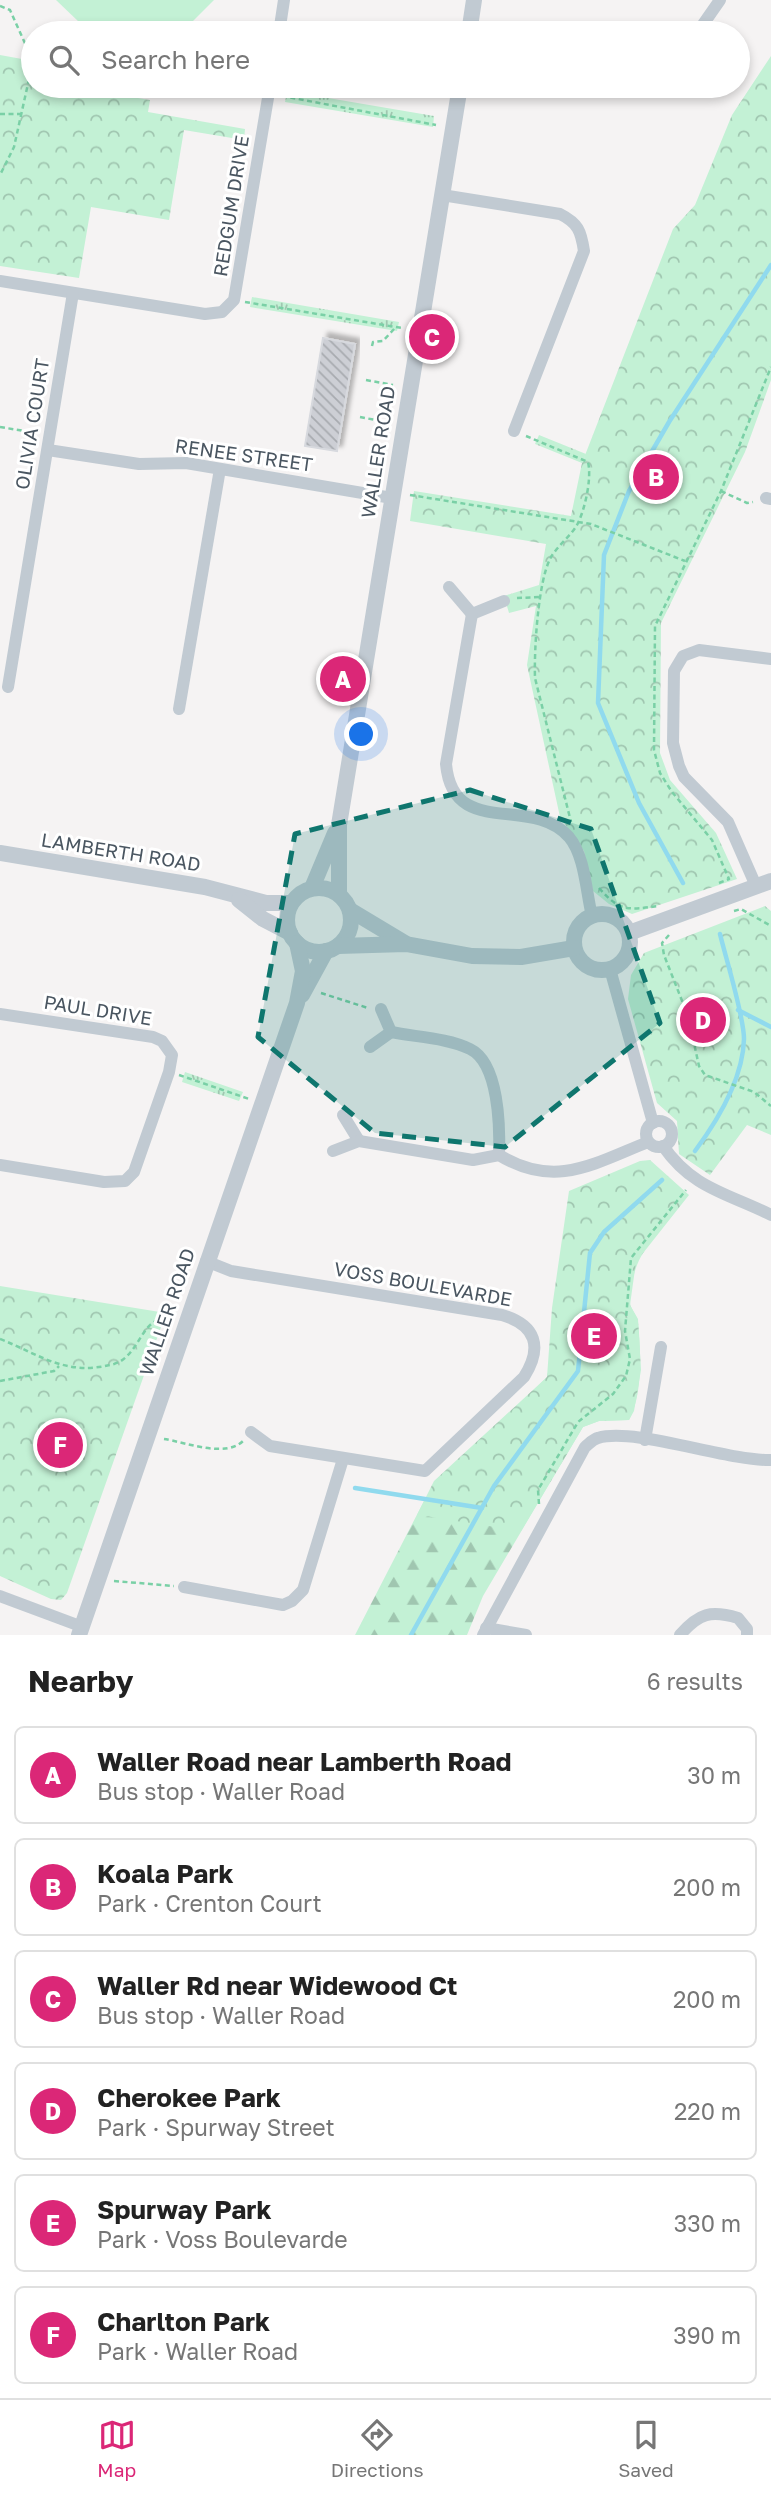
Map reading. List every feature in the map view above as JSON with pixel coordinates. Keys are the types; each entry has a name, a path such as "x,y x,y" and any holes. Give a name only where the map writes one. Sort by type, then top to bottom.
{"street":[{"path":"281,21 284,0"},
{"path":"471,21 474,0"},
{"path":"705,21 720,0"},
{"name":"REDGUM DRIVE","path":"0,281 205,314 222,312 234,300 268,98"},
{"name":"WALLER ROAD","path":"339,894 339,825 458,98"},
{"path":"442,195 560,214 575,221 582,235 584,251 514,432"},
{"name":"OLIVIA COURT","path":"8,687 73,293"},
{"name":"RENEE STREET","path":"48,450 139,464 186,463 392,498"},
{"path":"179,709 220,469"},
{"path":"449,587 472,614"},
{"path":"472,614 504,601"},
{"path":"472,614 446,764 447,783 454,796 471,807 547,822 562,831 570,839 578,856 592,915"},
{"path":"629,933 763,883 728,822 684,776 679,766 673,743 674,671 683,656 699,650 771,659"},
{"name":"WALLER ROAD","path":"312,888 339,825"},
{"name":"LAMBERTH ROAD","path":"0,853 205,887 266,903 291,903"},
{"path":"406,944 350,910 339,894 326,888 312,888 291,903 287,912 293,938 316,952 332,948 406,944 484,956 521,957 574,948"},
{"name":"LAMBERTH ROAD","path":"234,896 293,938"},
{"path":"332,948 350,930 350,910"},
{"path":"601,914 618,919 629,933 630,942 625,959 610,969 601,970 583,964 574,948 577,928 592,915 601,914"},
{"name":"WALLER ROAD","path":"80,1630 297,1003 303,971 293,938"},
{"name":"WALLER ROAD","path":"297,1003 332,948"},
{"path":"610,969 653,1123"},
{"path":"381,1009 391,1032"},
{"name":"PAUL DRIVE","path":"0,1014 153,1037 162,1041 172,1055 169,1072"},
{"path":"370,1047 391,1032 464,1046 478,1054 486,1066 496,1098 499,1154"},
{"path":"0,1165 104,1182 125,1181 134,1172 169,1072"},
{"path":"343,1115 359,1141"},
{"path":"663,1122 671,1129 671,1139 663,1146 657,1147 648,1142 647,1131 653,1123 663,1122"},
{"path":"333,1151 359,1141 473,1160 499,1154 521,1168 556,1173 581,1169 648,1142"},
{"path":"663,1146 678,1167 695,1180 771,1215"},
{"name":"VOSS BOULEVARDE","path":"206,1261 231,1271 522,1321 531,1332 534,1348 532,1364 524,1377 425,1471 343,1459"},
{"path":"645,1440 661,1347"},
{"path":"184,1587 282,1605 292,1601 303,1590 343,1459 270,1446 251,1432"},
{"path":"526,1635 485,1631 585,1447 596,1438 612,1436 645,1440 771,1460"},
{"path":"0,1596 80,1630"},
{"path":"681,1635 695,1618 707,1613 738,1618 747,1629 747,1635"}],"path":[{"path":"0,6 9,10 21,33"},
{"path":"0,175 14,146 24,98"},
{"path":"307,98 436,125"},
{"path":"0,114 21,114"},
{"path":"234,300 402,328"},
{"path":"372,346 373,342 388,337 396,327"},
{"path":"718,884 729,879 724,863 712,840 672,792 660,773 654,750 655,626 721,491 771,368"},
{"path":"366,380 393,384"},
{"path":"360,417 386,422"},
{"path":"0,427 50,435"},
{"path":"514,432 588,461 590,472 578,523 550,558 541,597 535,678 557,762 566,813 574,829"},
{"path":"721,491 747,503 769,499"},
{"path":"410,495 590,524 685,561"},
{"path":"504,601 541,597"},
{"path":"596,884 611,901 627,910 663,905"},
{"path":"729,912 741,909 771,926"},
{"path":"672,932 662,943 664,955 688,1016 699,1066 705,1075 754,1092 771,1105"},
{"path":"318,992 367,1008 381,1009"},
{"path":"169,1072 262,1104"},
{"path":"538,1507 538,1490 578,1422 613,1394 626,1377 630,1359 625,1331 631,1258 686,1190"},
{"path":"0,1339 59,1366 115,1364 131,1354 151,1322 162,1318 169,1321"},
{"path":"0,1381 54,1371 59,1366"},
{"path":"163,1439 225,1449 239,1446 251,1432"},
{"path":"114,1581 184,1587"}],"highlighted area":[{"path":"470,790 591,829 660,1023 505,1147 375,1133 258,1037 295,834"}],"green space":[{"path":"56,0 214,0 193,21 78,21"},
{"path":"0,55 21,59 21,98 138,98 150,100 148,112 245,129 244,140 184,130 169,220 91,207 79,278 0,266"},
{"path":"771,56 771,380 745,452 661,623 660,753 670,780 716,833 737,879 632,914 609,904 593,891 584,851 560,817 527,665 536,606 509,613 504,596 539,585 546,544 410,521 414,491 571,516 582,463 673,229 695,205 732,115 743,98 750,98 750,88"},
{"path":"286,98 328,98 434,116 433,127 285,102"},
{"path":"252,297 399,322 397,331 250,307"},
{"path":"539,435 586,454 582,463 535,444"},
{"path":"765,906 771,911 771,1135 747,1125 710,1175 679,1154 677,1121 657,1103 628,999 631,975 644,953"},
{"path":"185,1072 243,1092 239,1101 182,1082"},
{"path":"650,1160 689,1195 636,1262 630,1305 638,1319 641,1370 634,1411 629,1420 599,1421 583,1427 521,1531 417,1515 434,1481 547,1377 552,1308 569,1191 640,1161"},
{"path":"645,1250 636,1268 630,1295 630,1305 638,1322 640,1359 637,1398 629,1420 599,1421 583,1427 483,1596 467,1635 355,1635 424,1501 547,1377 559,1326"},
{"path":"0,1286 166,1313 67,1593 61,1600 51,1599 0,1576"}],"building":[{"path":"323,338 355,344 337,451 305,446"}],"waterway":[{"path":"683,883 639,803 598,703 604,555 629,491 669,422 771,265"},
{"path":"695,1151 728,1098 743,1054 741,1016 720,934"},
{"path":"738,1010 771,1027"},
{"path":"411,1635 494,1486 578,1371 590,1253 604,1232 662,1180"},
{"path":"355,1488 482,1508"}],"place":[{"name":"Waller Rd near Widewood Ct","path":"432,337"},
{"name":"Koala Park","path":"656,477"},
{"name":"Waller Road near Lamberth Road","path":"343,679"},
{"name":"Cherokee Park","path":"703,1020"},
{"name":"Spurway Park","path":"594,1336"},
{"name":"Charlton Park","path":"60,1445"}]}
